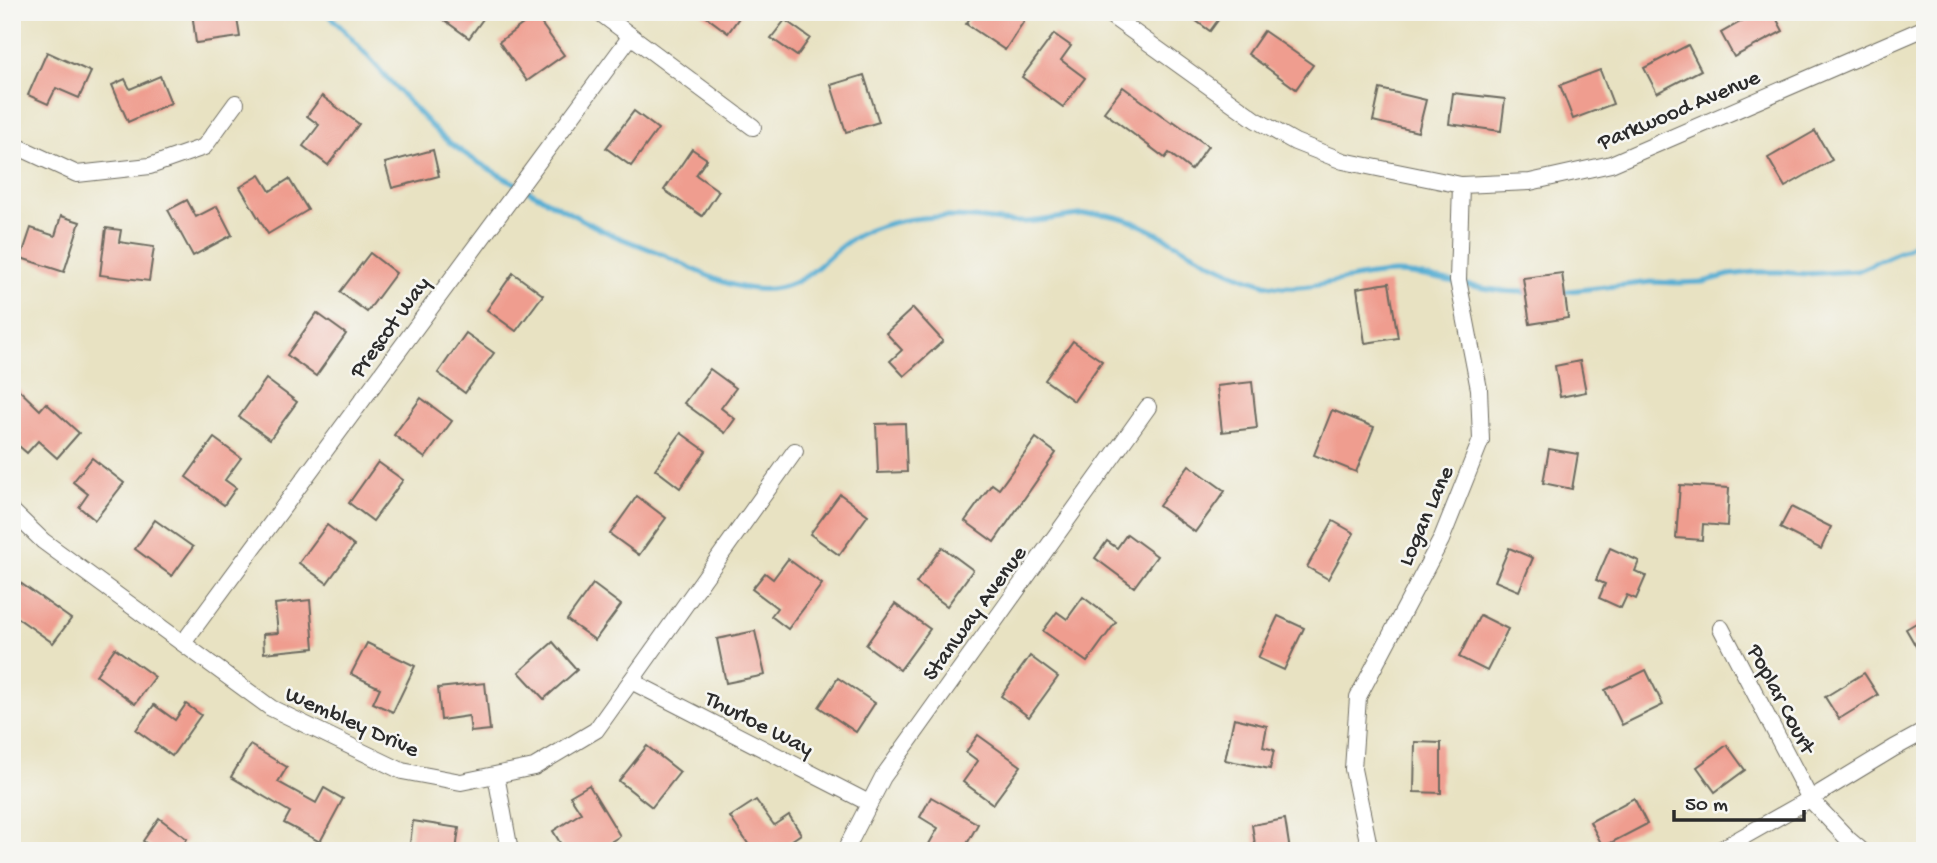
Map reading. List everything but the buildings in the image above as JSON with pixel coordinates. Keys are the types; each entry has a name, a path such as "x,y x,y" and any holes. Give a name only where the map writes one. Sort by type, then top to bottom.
{"street":[{"path":"599,12 753,127"},
{"name":"Parkwood Avenue","path":"1106,12 1256,120 1295,142 1343,161 1461,184 1530,182 1611,164 1925,28"},
{"name":"Prescot Way","path":"183,643 631,36"},
{"path":"12,144 77,174 150,166 204,146 236,103"},
{"name":"Logan Lane","path":"1370,851 1353,768 1358,697 1441,540 1481,440 1479,389 1458,280 1461,184"},
{"name":"Stanway Avenue","path":"845,851 883,777 1148,407"},
{"name":"Wembley Drive","path":"12,512 43,541 271,708 402,771 461,782 534,767 596,730 795,451"},
{"name":"Poplar Court","path":"1721,628 1810,799 1862,851"},
{"name":"Thurloe Way","path":"631,681 869,803"},
{"path":"1718,851 1925,731"},
{"path":"496,775 510,851"}],"waterway":[{"path":"326,12 434,129 468,156 602,230 729,284 757,289 786,286 809,274 839,248 861,234 887,224 915,218 979,218 1026,222 1099,214 1135,223 1227,270 1280,287 1313,286 1397,273 1500,291 1529,292"},
{"path":"1560,292 1652,282 1703,282 1755,272 1806,274 1857,271 1906,249 1925,236"}]}
